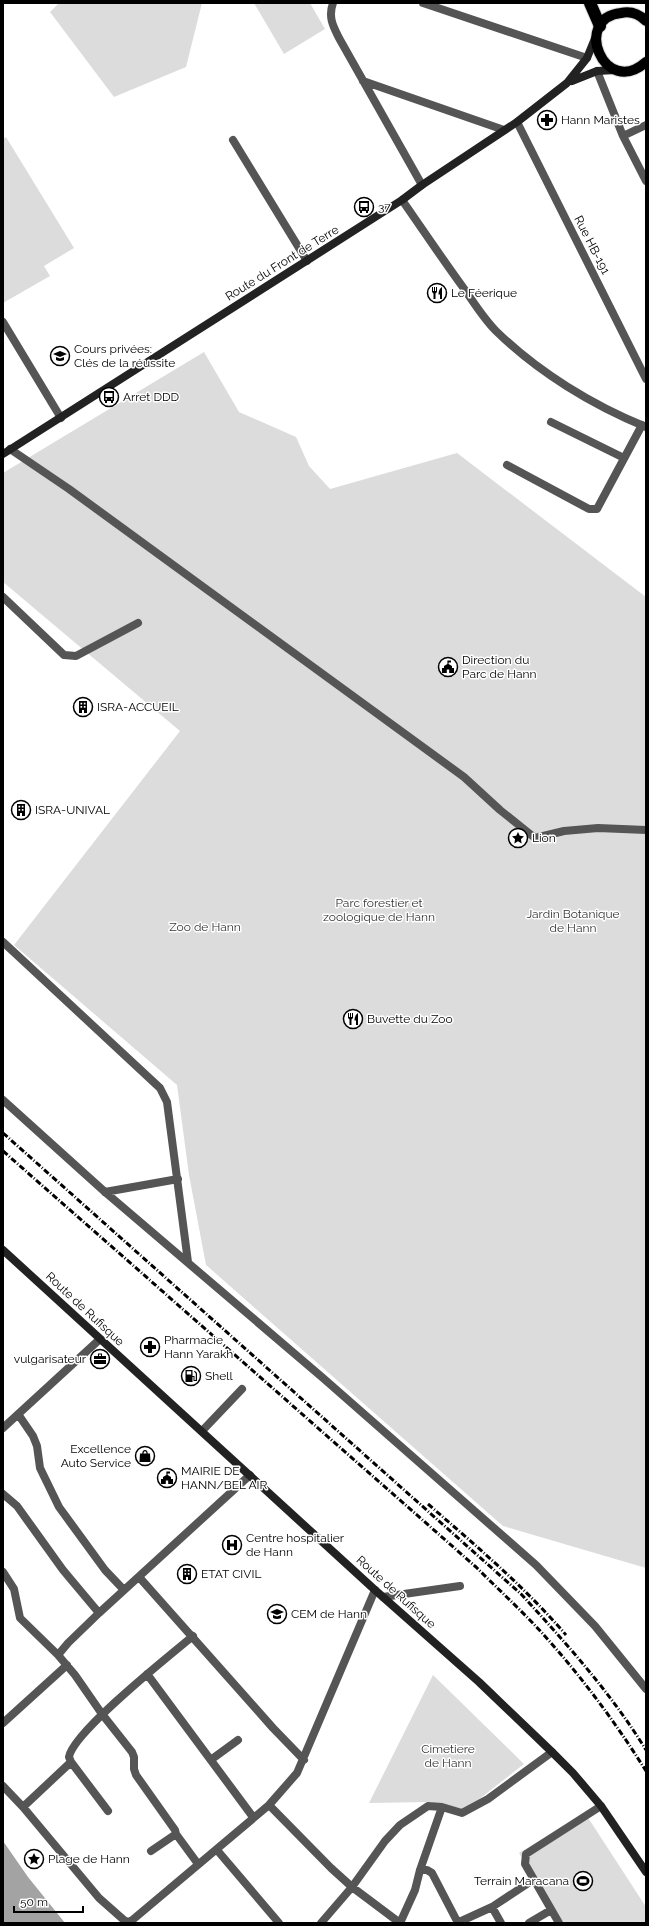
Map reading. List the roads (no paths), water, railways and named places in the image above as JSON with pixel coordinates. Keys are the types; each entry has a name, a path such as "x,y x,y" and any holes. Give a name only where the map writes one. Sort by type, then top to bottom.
{"highway":[{"path":"590,3 598,31"}],"main road":[{"path":"567,83 587,58 598,31 610,16 618,13 633,13 644,16"},
{"path":"598,31 596,44 598,53 603,61 618,70"},
{"path":"567,83 597,71 632,70 646,62"},
{"name":"Route du Front de Terre","path":"6,452 402,200 517,122 567,83"},
{"name":"Route de Rufisque","path":"3,1250 375,1590 479,1682 573,1772 601,1806 646,1872"}],"street":[{"path":"333,3 330,11 331,20 363,81 422,185"},
{"path":"423,3 587,58"},
{"path":"597,71 623,136 646,181"},
{"path":"363,81 504,130"},
{"name":"Rue HB-191","path":"517,122 644,369 646,379"},
{"path":"623,136 646,125"},
{"path":"233,140 306,261"},
{"path":"402,200 449,268 495,330 534,363 560,381 644,426 624,458 597,509 593,510 507,465"},
{"path":"3,322 61,418"},
{"path":"550,422 624,458"},
{"path":"6,452 69,489 464,777 500,810 535,838 564,831 598,828 646,830"},
{"path":"3,597 64,655 76,656 138,623"},
{"path":"3,942 160,1088 167,1102 188,1262"},
{"path":"3,1100 105,1192 329,1383 536,1565 595,1626 646,1688"},
{"path":"105,1192 178,1179"},
{"path":"3,1428 100,1339"},
{"path":"202,1431 242,1389"},
{"path":"18,1414 33,1436 37,1446 40,1468 59,1507 105,1570 124,1590"},
{"path":"58,1655 68,1643 99,1613 250,1475"},
{"path":"3,1494 17,1506 63,1570 99,1613"},
{"path":"3,1572 14,1589 20,1618 67,1665 102,1714 132,1752 136,1775 198,1864"},
{"path":"139,1577 193,1636 273,1728 304,1760"},
{"path":"383,1597 460,1586"},
{"path":"3,1786 23,1807 99,1898 125,1922 130,1922 269,1805 297,1773 304,1760 375,1590"},
{"path":"108,1812 71,1762 69,1758 70,1753 83,1734 102,1714 193,1636"},
{"path":"3,1723 67,1665"},
{"path":"147,1674 254,1817"},
{"path":"212,1759 238,1740"},
{"path":"322,1923 352,1887 385,1841 400,1825 428,1806 442,1807 462,1813 488,1799 552,1752"},
{"path":"23,1807 71,1762"},
{"path":"269,1805 331,1868 352,1887 400,1923 415,1890 420,1870 442,1807"},
{"path":"559,1923 525,1864 526,1854 601,1806"},
{"path":"151,1851 176,1834"},
{"path":"217,1850 279,1923"},
{"path":"420,1870 427,1870 432,1873 458,1923 492,1907 533,1880"},
{"path":"492,1907 501,1923"},
{"path":"530,1923 551,1910"}],"railway":[{"path":"3,1133 521,1594 587,1669 618,1708 646,1750"},
{"path":"3,1151 476,1567 535,1625 571,1666 623,1735 646,1771"},
{"path":"428,1504 517,1583 566,1635"}],"place":[{"name":"Hann Maristes","path":"547,120"},
{"name":"37","path":"364,207"},
{"name":"Le Féerique","path":"437,293"},
{"name":"Cours privées: Clés de la réussite","path":"60,356"},
{"name":"Arret DDD","path":"109,397"},
{"name":"Direction du Parc de Hann","path":"448,667"},
{"name":"ISRA-ACCUEIL","path":"83,707"},
{"name":"ISRA-UNIVAL","path":"21,810"},
{"name":"Lion","path":"518,838"},
{"name":"Buvette du Zoo","path":"353,1019"},
{"name":"Pharmacie Hann Yarakh","path":"150,1347"},
{"name":"vulgarisateur","path":"100,1359"},
{"name":"Shell","path":"191,1376"},
{"name":"Excellence Auto Service","path":"145,1456"},
{"name":"MAIRIE DE HANN/BEL AIR","path":"167,1478"},
{"name":"Centre hospitalier de Hann","path":"232,1545"},
{"name":"ETAT CIVIL","path":"187,1574"},
{"name":"CEM de Hann","path":"277,1614"},
{"name":"Plage de Hann","path":"34,1859"},
{"name":"Terrain Maracana","path":"583,1881"}],"park label":[{"name":"Parc forestier et zoologique de Hann","path":"379,910"},
{"name":"Jardin Botanique de Hann","path":"573,921"},
{"name":"Zoo de Hann","path":"205,927"},
{"name":"Cimetiere de Hann","path":"448,1756"}]}
